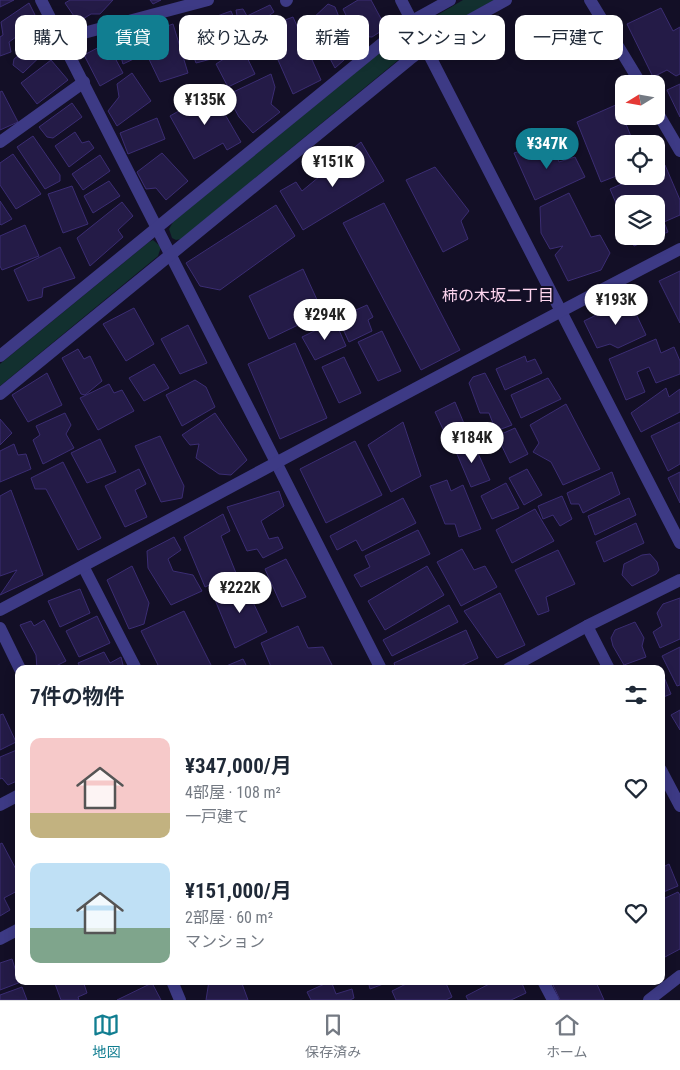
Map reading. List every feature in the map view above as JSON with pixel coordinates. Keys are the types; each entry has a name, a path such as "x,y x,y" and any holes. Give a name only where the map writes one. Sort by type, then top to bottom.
{"street":[{"path":"41,0 49,15"},
{"path":"87,32 208,0"},
{"path":"401,0 408,15"},
{"path":"424,15 450,0"},
{"path":"479,15 506,0"},
{"path":"590,0 636,75"},
{"path":"0,356 379,46"},
{"path":"72,60 379,665"},
{"path":"0,394 409,60"},
{"path":"432,60 680,543"},
{"path":"0,142 84,82"},
{"path":"665,125 680,151"},
{"path":"0,610 680,249"},
{"path":"83,566 134,665"},
{"path":"515,665 587,626 680,580"},
{"path":"587,626 607,665"},
{"path":"0,628 18,665"},
{"path":"665,778 680,806"},
{"path":"0,805 15,797"},
{"path":"0,939 15,931"},
{"path":"649,1000 680,976"},
{"path":"174,985 180,1000"},
{"path":"545,985 553,1000"}],"green space":[{"path":"463,0 494,0 467,15 438,15"},
{"path":"379,54 379,60 398,60 181,239 176,240 172,238 169,229 173,222"},
{"path":"153,240 161,247 158,256 0,386 0,364"}],"building":[{"path":"0,0 14,0 0,7"},
{"path":"70,0 113,0 100,14 91,14 87,16 73,15 65,3"},
{"path":"150,0 161,0 153,4"},
{"path":"358,0 371,0 379,15 379,32 369,37 369,15 346,15 343,9"},
{"path":"29,3 35,15 15,15 15,38 9,42 11,52 0,56 0,37 3,35 1,22"},
{"path":"328,4 335,7 338,15 316,15"},
{"path":"270,5 274,12 270,15 249,15"},
{"path":"661,8 673,31 680,27 680,74 676,76 667,70 657,75 652,75 627,24"},
{"path":"243,9 246,15 237,15 236,10"},
{"path":"231,11 233,15 220,15"},
{"path":"293,17 297,26 297,60 312,60 321,80 293,94 278,60 287,60 287,19"},
{"path":"173,24 179,44 179,60 184,60 188,73 160,82 149,60 169,60 169,25"},
{"path":"97,48 97,60 116,60 123,73 100,86 87,60 87,53"},
{"path":"14,59 36,60 23,73 13,65"},
{"path":"51,60 68,80 37,104 21,83"},
{"path":"122,60 132,60 123,64"},
{"path":"195,60 207,60 196,63"},
{"path":"222,60 248,60 255,74 228,87 216,64"},
{"path":"331,60 344,60 335,68"},
{"path":"132,73 151,101 117,126 108,111 119,97 117,84"},
{"path":"271,74 275,87 271,104 280,112 253,133 239,117 227,95"},
{"path":"680,84 680,117 667,90"},
{"path":"2,91 18,122 0,130 0,92"},
{"path":"212,92 241,142 227,150 223,143 194,159 170,116"},
{"path":"72,103 82,117 53,138 47,137 39,127"},
{"path":"615,105 615,125 626,125 630,135 615,135 615,177 601,182 577,122"},
{"path":"157,118 165,139 128,154 120,133"},
{"path":"75,132 82,143 89,141 94,148 69,167 55,146"},
{"path":"33,136 60,175 60,181 45,189 17,147"},
{"path":"361,142 384,181 303,230 280,191 296,182 302,191"},
{"path":"551,142 559,162 575,157 585,177 535,200 514,153"},
{"path":"162,153 188,181 166,200 156,188 146,189 137,172"},
{"path":"13,154 41,194 16,209 0,185 0,163"},
{"path":"100,155 110,171 83,190 72,174"},
{"path":"665,165 680,200 680,215 665,222 665,195 615,195 615,201 610,189 619,185 665,185"},
{"path":"435,167 469,211 461,221 468,239 443,252 406,180"},
{"path":"109,181 120,196 93,213 84,196"},
{"path":"72,186 88,224 63,233 48,194"},
{"path":"569,193 591,237 600,235 610,253 601,270 568,281 555,255 563,246 550,249 541,233 540,207"},
{"path":"0,201 12,219 1,225 0,224"},
{"path":"122,202 133,216 118,230 123,237 90,266 77,238"},
{"path":"384,203 460,350 421,370 343,223"},
{"path":"276,205 295,236 220,290 200,286 186,263"},
{"path":"25,225 39,256 2,270 0,266 0,236"},
{"path":"60,247 75,278 43,288 42,297 28,301 14,270"},
{"path":"303,269 323,313 269,339 249,296"},
{"path":"680,271 680,323 659,281"},
{"path":"629,299 646,335 618,348 610,344 597,348 584,321"},
{"path":"367,305 373,317 368,320 372,331 349,342 338,318"},
{"path":"134,308 154,344 126,361 103,324"},
{"path":"335,321 346,346 315,360 302,337"},
{"path":"188,325 207,363 180,374 161,339"},
{"path":"382,331 401,371 378,381 358,342"},
{"path":"656,339 661,353 674,347 680,361 680,374 656,383 649,367 637,372 645,392 626,400 609,359"},
{"path":"295,343 327,418 280,439 248,364"},
{"path":"78,349 84,359 90,356 102,381 85,395 81,394 62,358"},
{"path":"525,356 527,362 535,359 542,373 505,390 496,369"},
{"path":"344,357 361,393 339,403 322,367"},
{"path":"154,364 169,388 144,401 129,378"},
{"path":"47,373 62,405 28,422 12,395"},
{"path":"485,373 512,425 496,431 489,413 480,413 469,383 473,377"},
{"path":"548,378 561,399 521,418 511,395"},
{"path":"195,380 206,387 215,407 182,426 166,395"},
{"path":"109,384 114,393 122,390 134,411 98,430 80,398"},
{"path":"666,388 669,397 680,389 680,412 641,432 631,413"},
{"path":"455,402 468,433 449,442 435,412"},
{"path":"566,404 600,469 563,485 551,462 533,452 539,443 530,425"},
{"path":"65,413 71,425 66,434 74,448 43,464 33,440 40,435 36,426"},
{"path":"215,413 247,460 231,475 219,474 196,458 199,444 190,445 182,435"},
{"path":"0,419 12,433 0,445"},
{"path":"403,422 421,476 391,492 368,445"},
{"path":"680,422 680,464 668,471 651,436"},
{"path":"515,428 528,454 510,463 497,436"},
{"path":"160,436 184,486 182,498 161,502 135,446"},
{"path":"100,439 116,472 87,483 71,453"},
{"path":"472,440 490,480 471,487 454,447"},
{"path":"355,441 382,495 326,523 300,469"},
{"path":"14,444 18,455 26,454 31,469 0,482 0,451"},
{"path":"63,462 101,538 78,550 46,489 35,489 31,478"},
{"path":"139,469 146,484 135,490 147,517 125,527 105,486"},
{"path":"527,469 542,495 524,505 509,478"},
{"path":"612,472 620,494 583,513 579,504 571,504 567,493"},
{"path":"680,472 680,503 668,478"},
{"path":"447,480 451,491 463,485 481,529 459,537 455,524 445,524 430,486"},
{"path":"506,483 519,508 492,519 481,496"},
{"path":"11,490 43,575 0,595 17,570 0,576 0,496"},
{"path":"279,491 284,506 261,521 269,539 278,537 283,548 263,558 257,549 247,551 227,507"},
{"path":"562,496 572,519 560,526 553,515 543,519 538,506"},
{"path":"403,498 416,523 362,551 356,540 337,550 330,536"},
{"path":"629,498 636,515 595,535 588,516"},
{"path":"535,509 554,541 512,563 496,530"},
{"path":"223,514 230,531 221,536 236,573 205,587 184,537"},
{"path":"636,523 644,543 604,562 596,542"},
{"path":"418,530 430,554 361,587 354,575 370,567 365,556"},
{"path":"174,537 181,550 168,559 173,571 193,575 202,591 171,605 148,568 147,551"},
{"path":"462,549 474,570 485,566 497,587 461,606 437,562"},
{"path":"558,550 575,584 546,597 549,611 538,615 515,570"},
{"path":"650,554 657,562 659,570 656,574 632,586 622,575 624,564 642,555"},
{"path":"286,559 306,597 282,607 265,569"},
{"path":"132,566 149,603 144,624 129,629 107,580"},
{"path":"427,566 444,595 385,630 368,601"},
{"path":"243,581 267,632 235,648 213,595"},
{"path":"80,589 90,613 60,627 48,601"},
{"path":"500,593 525,645 497,658 464,611"},
{"path":"680,598 680,639 660,648 653,632 662,626 657,613 663,604"},
{"path":"449,605 458,622 392,656 383,640"},
{"path":"184,611 211,665 158,665 141,631"},
{"path":"97,616 110,643 79,657 66,631"},
{"path":"44,620 66,661 58,665 37,665 36,655 20,625 31,621 34,626"},
{"path":"635,622 644,638 642,646 646,657 624,665 613,646 611,638 615,630"},
{"path":"298,626 308,648 323,647 332,665 270,665 261,643"},
{"path":"466,630 478,658 463,665 395,665 394,663"},
{"path":"680,647 680,685 677,686 662,656"},
{"path":"104,652 110,663 121,657 123,665 79,665 78,663"},
{"path":"243,659 246,665 229,665"},
{"path":"665,679 671,694 665,696"},
{"path":"680,710 680,730 671,715"},
{"path":"3,714 15,742 0,750 0,715"},
{"path":"15,751 15,782 8,785 2,778 0,779 0,757"},
{"path":"2,843 15,867 15,892 4,898 10,910 0,916 0,844"},
{"path":"669,864 678,886 665,891 665,866"},
{"path":"678,892 680,895 680,949 665,957 665,898"},
{"path":"12,959 15,968 15,984 0,990 0,963"},
{"path":"55,985 84,985 87,993 78,997 79,1000 61,1000"},
{"path":"148,985 153,985 161,1000 117,1000"},
{"path":"208,985 242,985 248,1000 206,1000"},
{"path":"322,985 333,985 336,994 352,989 354,998 350,1000 311,1000 307,992"},
{"path":"369,985 380,985 370,989"},
{"path":"404,985 447,985 452,997 446,1000 396,1000 392,991"},
{"path":"487,985 523,985 526,993 511,1000 468,1000 466,996"},
{"path":"553,985 597,985 604,1000 560,1000"},
{"path":"22,987 27,1000 0,1000 0,995"}],"district":[{"name":"柿の木坂二丁目","path":"498,295"}]}
